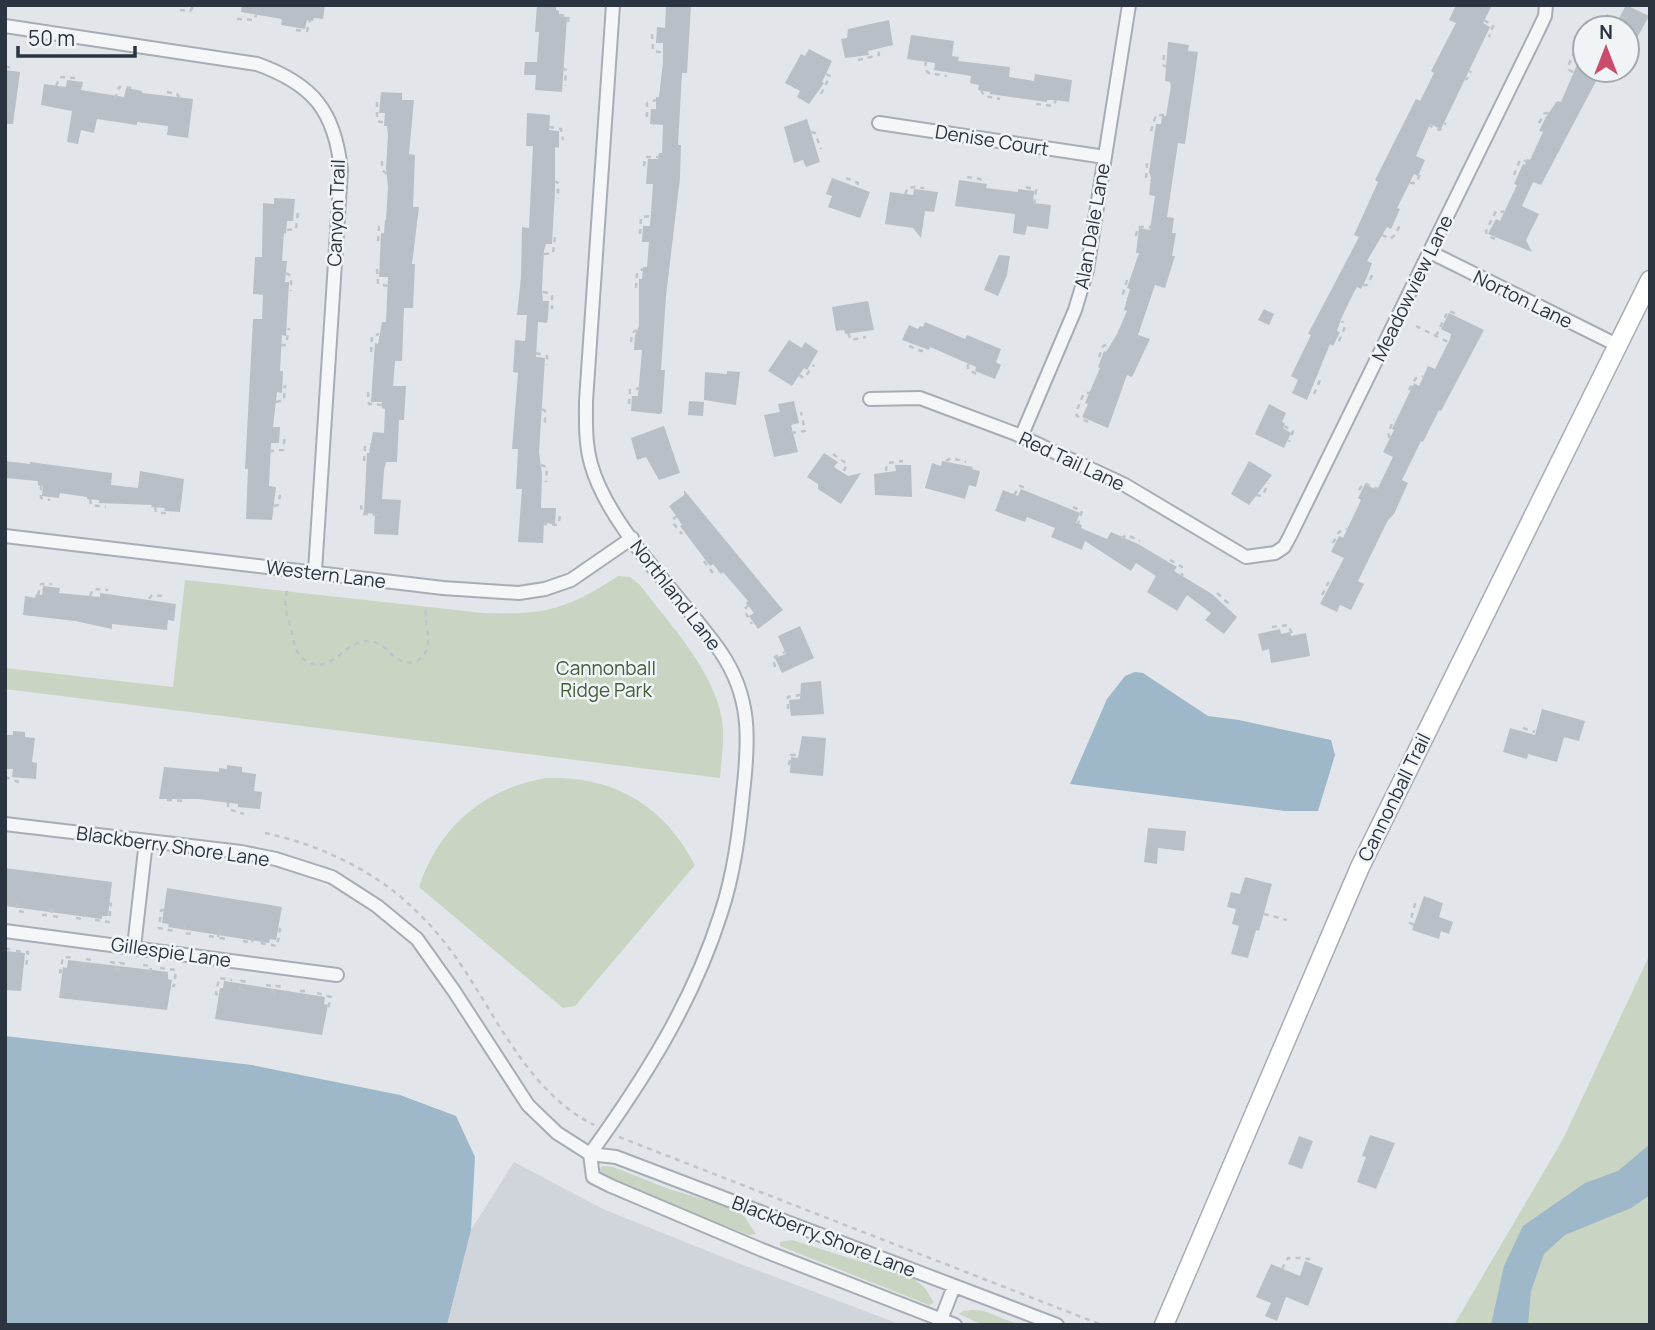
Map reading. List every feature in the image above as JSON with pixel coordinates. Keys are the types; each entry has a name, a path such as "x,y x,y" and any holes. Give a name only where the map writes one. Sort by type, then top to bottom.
{"main road":[{"name":"Cannonball Trail","path":"1164,1325 1360,867 1650,281"}],"street":[{"name":"Northland Lane","path":"590,1154 659,1052 692,989 722,913 738,840 748,740 744,700 721,652 632,538 601,490 591,464 586,436 613,5"},
{"name":"Alan Dale Lane","path":"1021,436 1075,310 1094,234 1129,5"},
{"name":"Meadowview Lane","path":"1262,556 1275,553 1284,547 1536,35 1545,16 1546,5"},
{"name":"Canyon Trail","path":"5,26 257,64 292,78 303,86 327,114 338,142 341,170 315,571"},
{"name":"Denise Court","path":"878,123 1105,157"},
{"name":"Norton Lane","path":"1430,252 1617,345"},
{"name":"Red Tail Lane","path":"870,399 920,398 1021,436 1125,485 1246,557 1262,556"},
{"name":"Western Lane","path":"5,536 315,571 443,589 519,593 545,589 571,580 632,538"},
{"name":"Blackberry Shore Lane","path":"5,824 229,850 276,859 332,877 377,906 417,939 528,1105 557,1133 590,1154 616,1157 1057,1325"},
{"path":"134,947 146,841"},
{"name":"Gillespie Lane","path":"5,931 337,975"},
{"name":"Blackberry Shore Lane","path":"590,1154 593,1177 611,1186 762,1251 940,1322 955,1325"},
{"path":"940,1322 954,1286"}],"path":[{"path":"180,10 190,11 192,7"},
{"path":"237,19 254,20 256,15"},
{"path":"559,15 568,16 569,26"},
{"path":"296,30 307,31 310,20"},
{"path":"1484,20 1493,26 1489,37"},
{"path":"652,34 653,51 666,53"},
{"path":"858,60 880,55 878,48"},
{"path":"1164,55 1163,65 1167,67"},
{"path":"926,61 925,69 929,73 947,76"},
{"path":"5,67 13,68"},
{"path":"562,68 566,69 565,86"},
{"path":"1464,79 1467,79 1471,71"},
{"path":"821,94 830,76 826,74"},
{"path":"55,86 60,77 75,78"},
{"path":"115,99 119,87 134,88"},
{"path":"981,90 984,96 1000,99"},
{"path":"167,92 179,97"},
{"path":"647,117 647,103 656,100"},
{"path":"1036,104 1053,106 1056,100"},
{"path":"377,102 377,121 385,123"},
{"path":"1539,123 1545,113 1549,113"},
{"path":"1151,131 1156,115 1167,115"},
{"path":"1427,125 1440,130 1446,123"},
{"path":"549,127 561,129 563,140"},
{"path":"811,132 815,133 821,149"},
{"path":"644,166 645,157 659,157"},
{"path":"1514,175 1520,160 1526,161"},
{"path":"382,161 382,170 387,174"},
{"path":"1147,163 1146,178 1151,180"},
{"path":"1410,183 1416,183 1422,170"},
{"path":"967,177 980,178 982,183"},
{"path":"846,178 858,183 856,187"},
{"path":"554,181 558,183 558,200"},
{"path":"905,194 908,187 924,188"},
{"path":"1026,187 1036,190 1034,205"},
{"path":"1495,239 1487,235 1486,231 1496,211 1504,212"},
{"path":"287,230 296,229 298,212"},
{"path":"640,234 641,216 653,216"},
{"path":"378,241 379,227 384,224"},
{"path":"1382,235 1392,238 1400,225"},
{"path":"1136,236 1138,227 1151,228"},
{"path":"544,254 553,253 555,237"},
{"path":"377,269 378,284 392,287"},
{"path":"636,288 636,274 643,269"},
{"path":"1363,285 1367,285 1374,272"},
{"path":"286,273 291,276 291,290"},
{"path":"1127,280 1123,294 1128,298"},
{"path":"543,292 552,296 552,309"},
{"path":"1436,336 1448,311 1458,314"},
{"path":"1339,341 1345,327 1342,321"},
{"path":"1416,326 1448,342"},
{"path":"281,345 288,342 289,328"},
{"path":"631,342 632,333 637,330"},
{"path":"848,333 851,340 866,337"},
{"path":"371,352 372,336 379,334"},
{"path":"1099,357 1103,346 1110,344"},
{"path":"909,346 921,351 926,349"},
{"path":"536,353 547,356 547,365"},
{"path":"968,364 968,370 981,376"},
{"path":"799,375 804,377 814,365"},
{"path":"1314,394 1320,380 1318,376"},
{"path":"1409,390 1416,377 1423,376"},
{"path":"276,402 284,400 285,384"},
{"path":"629,404 630,390 641,388"},
{"path":"368,392 369,404 382,405"},
{"path":"1087,422 1077,416 1076,412 1084,393 1090,393"},
{"path":"542,409 545,411 545,426"},
{"path":"791,433 805,430 801,412"},
{"path":"1390,438 1388,433 1394,419"},
{"path":"1284,426 1293,431 1289,442"},
{"path":"269,451 283,450 285,435"},
{"path":"364,461 365,446 370,444"},
{"path":"833,454 847,464 842,475"},
{"path":"946,461 951,458 966,462"},
{"path":"886,471 887,463 903,461"},
{"path":"541,465 547,467 547,482"},
{"path":"1256,495 1262,496 1269,483"},
{"path":"1359,490 1364,483 1380,490"},
{"path":"41,485 41,498 50,500"},
{"path":"1014,495 1020,486 1029,489"},
{"path":"274,506 279,503 280,495"},
{"path":"90,499 91,505 106,507"},
{"path":"361,505 362,514 378,516"},
{"path":"155,507 156,512 171,514"},
{"path":"1073,507 1082,511 1078,524"},
{"path":"542,524 558,524 560,516"},
{"path":"677,516 673,523 682,534"},
{"path":"1333,543 1339,531 1347,529"},
{"path":"1121,538 1127,535 1140,541"},
{"path":"1170,560 1182,568 1182,576"},
{"path":"704,561 712,572 719,572"},
{"path":"1322,595 1332,581"},
{"path":"38,595 41,584 52,584"},
{"path":"90,596 93,589 108,590"},
{"path":"287,590 284,606 296,650 302,658 314,664 330,662 354,644 368,641 380,645 399,661 416,662 425,656 429,643 426,607"},
{"path":"1217,593 1228,603 1228,608"},
{"path":"149,599 152,595 162,596"},
{"path":"748,605 744,610 752,624"},
{"path":"1272,627 1288,625 1293,636"},
{"path":"775,667 773,658 785,652"},
{"path":"788,709 788,697 800,695"},
{"path":"1523,728 1535,732"},
{"path":"789,765 791,755 799,755"},
{"path":"5,777 19,782"},
{"path":"167,800 185,802 186,799"},
{"path":"228,803 228,809 244,814"},
{"path":"265,832 328,853 376,879 415,909 449,948 526,1067 553,1097 582,1119 606,1132 1102,1325"},
{"path":"1414,925 1410,923 1416,900"},
{"path":"18,903 16,911 25,912"},
{"path":"94,920 109,922 110,904"},
{"path":"42,915 49,915 51,908 51,916 60,917"},
{"path":"164,910 161,910 159,928 174,931"},
{"path":"76,918 84,919 85,911"},
{"path":"1264,914 1287,920"},
{"path":"185,925 184,933 193,934"},
{"path":"209,936 218,938 220,928 220,938 226,939"},
{"path":"261,943 277,946 278,928"},
{"path":"243,941 252,943 253,933"},
{"path":"5,949 9,949 8,956"},
{"path":"16,951 28,952 26,967 23,967"},
{"path":"62,972 62,957 76,958"},
{"path":"84,968 85,959 94,960"},
{"path":"110,962 117,963 117,972 120,963 127,964"},
{"path":"144,965 151,966 150,976"},
{"path":"160,968 176,970 172,986"},
{"path":"218,995 219,978 232,980"},
{"path":"239,991 241,981 251,982"},
{"path":"266,985 274,986 273,996 276,986 285,987"},
{"path":"300,991 307,991 306,1001"},
{"path":"317,993 331,997 327,1011"},
{"path":"1282,1269 1288,1258 1315,1261"}],"shaded area":[{"path":"514,1162 603,1209 902,1325 447,1325 471,1230"}],"green space":[{"name":"Cannonball Ridge Park","path":"618,576 630,577 639,584 691,652 713,689 723,728 720,778 5,689 5,668 173,687 185,580 483,613 523,613 569,603"},
{"path":"546,778 593,782 634,798 668,825 695,865 575,1006 563,1008 419,887 438,846 466,814 502,791"},
{"path":"1650,954 1650,1325 1454,1325 1563,1139"},
{"path":"613,1167 669,1189 732,1208 744,1216 756,1234 749,1235 651,1197 602,1174 600,1168"},
{"path":"792,1240 913,1278 925,1288 934,1303 929,1305 780,1246 780,1242"},
{"path":"973,1310 984,1311 1019,1325 983,1325 959,1314"}],"water":[{"path":"1135,672 1143,673 1208,716 1331,740 1335,755 1318,811 1285,811 1070,784 1107,699 1125,676"},
{"path":"5,1036 252,1065 400,1095 456,1116 475,1157 471,1230 447,1325 5,1325"},
{"path":"1650,1144 1650,1195 1631,1208 1565,1235 1544,1254 1531,1291 1528,1325 1491,1325 1504,1266 1523,1226 1585,1183 1618,1171"}],"building":[{"path":"242,5 325,5 323,19 307,20 305,29 281,25 282,19 241,12"},
{"path":"537,5 556,5 559,16 567,17 562,92 535,90 536,75 524,75 525,62 537,62"},
{"path":"666,5 691,5 687,73 682,73 678,145 681,145 680,178 666,296 661,370 665,370 662,413 659,414 631,411 632,396 638,396 642,350 634,350 639,326 639,279 642,279 643,267 647,267 649,242 642,242 643,226 650,226 653,184 646,184 648,159 658,159 659,153 662,153 663,125 650,124 651,109 656,109 656,97 659,97 663,62 663,43 656,43 657,27 665,28"},
{"path":"1456,5 1492,5 1483,23 1490,27 1441,129 1430,124 1416,156 1425,160 1418,176 1414,174 1397,208 1400,209 1391,229 1387,227 1367,261 1372,263 1367,277 1361,289 1357,287 1353,294 1341,319 1337,331 1340,332 1333,346 1330,344 1307,400 1292,393 1298,380 1291,376 1311,335 1308,334 1359,237 1354,235 1378,182 1375,180 1416,99 1420,101 1434,73 1431,71 1456,23 1449,20"},
{"path":"1626,5 1649,16 1641,31 1641,14 1621,14"},
{"path":"889,20 893,45 868,51 869,55 845,58 841,39 847,38 848,29"},
{"path":"911,35 954,41 952,56 959,57 958,61 1010,67 1009,77 1034,81 1035,74 1072,80 1069,102 1047,102 978,90 979,85 970,83 971,76 934,70 935,63 907,59"},
{"path":"1168,42 1189,45 1188,51 1198,52 1185,144 1178,143 1167,217 1174,218 1172,233 1176,233 1172,256 1175,256 1165,288 1155,285 1138,335 1150,339 1132,377 1127,375 1108,428 1082,417 1104,351 1106,352 1117,334 1127,311 1124,310 1130,289 1127,288 1139,253 1136,253 1139,228 1150,230 1155,196 1149,195 1149,172 1156,124 1161,124 1162,116 1166,116 1171,86 1170,82 1165,81"},
{"path":"809,49 832,61 822,82 824,83 809,104 797,97 800,91 785,83 801,54 805,56"},
{"path":"5,70 20,72 13,124 5,124"},
{"path":"1571,79 1571,84 1595,84 1541,185 1533,182 1522,206 1539,214 1526,240 1532,252 1488,234 1496,219 1500,221 1517,185 1514,184 1523,164 1525,165 1527,159 1530,160 1543,132 1539,131 1546,117 1557,101 1561,102"},
{"path":"67,80 83,82 81,90 124,97 126,88 142,93 193,99 188,138 167,135 168,126 97,119 94,133 81,130 78,144 67,142 72,111 41,105 44,84 66,87"},
{"path":"381,92 402,93 402,100 414,100 409,154 415,155 413,207 419,207 412,264 415,264 413,308 404,308 402,361 395,361 393,386 406,386 404,420 399,420 397,462 386,462 382,499 401,500 398,535 374,534 375,514 364,513 367,453 373,432 384,433 385,409 382,408 382,402 371,402 375,343 378,344 382,322 386,322 388,277 379,277 381,233 384,233 386,220 388,187 388,135 387,126 384,126 385,113 379,113"},
{"path":"527,113 550,115 549,130 559,131 559,148 555,147 552,244 546,244 544,251 542,288 543,301 549,301 548,317 547,323 538,322 536,357 545,358 539,452 542,474 541,508 556,508 555,524 544,523 543,543 518,542 522,489 516,489 518,449 512,449 518,373 513,372 515,340 525,341 527,315 517,315 522,227 529,228 533,146 526,146"},
{"path":"807,119 820,162 806,167 803,160 794,163 784,127"},
{"path":"832,178 870,192 860,218 828,207 832,196 826,194"},
{"path":"959,180 987,184 986,188 1034,191 1033,203 1051,205 1048,229 1027,226 1025,235 1013,233 1015,214 955,206"},
{"path":"914,189 938,192 934,212 925,211 921,238 913,228 885,224 890,192 913,195"},
{"path":"274,198 295,199 293,221 287,221 286,234 284,233 282,261 287,261 285,282 289,282 286,336 282,335 282,393 277,392 273,427 280,427 279,443 271,443 269,486 276,487 272,520 246,519 248,469 245,469 253,319 262,319 263,295 253,294 255,257 262,257 263,203 274,204"},
{"path":"999,255 1010,256 1007,275 998,296 984,290"},
{"path":"868,301 874,330 845,334 844,330 836,331 832,307"},
{"path":"1264,309 1274,314 1269,325 1258,320"},
{"path":"1449,313 1484,330 1402,480 1408,483 1358,581 1364,584 1351,610 1340,605 1337,612 1320,604 1344,558 1331,552 1339,536 1343,538 1361,500 1358,498 1365,484 1377,490 1393,457 1383,452 1414,383 1419,386 1428,366 1435,369 1450,339 1451,334 1441,329"},
{"path":"925,322 965,339 967,335 1001,349 996,362 1001,365 995,379 975,371 976,367 930,347 929,350 902,340 909,325 918,329 923,327"},
{"path":"789,340 802,348 805,342 818,351 807,370 804,368 792,386 768,371"},
{"path":"727,371 740,372 736,405 704,400 705,372 727,374"},
{"path":"689,401 704,402 703,416 688,415"},
{"path":"794,401 799,423 791,425 798,452 774,457 764,415 780,412 778,404"},
{"path":"1269,404 1286,413 1282,422 1285,423 1283,428 1291,433 1284,448 1255,434"},
{"path":"664,426 680,473 659,480 646,457 637,460 631,438"},
{"path":"824,453 838,462 834,467 848,476 861,473 841,504 818,489 818,484 807,477"},
{"path":"5,461 112,473 111,485 138,488 140,471 184,479 180,512 164,511 165,508 151,507 152,505 99,503 99,500 60,493 59,498 42,496 43,486 38,485 38,481 5,478"},
{"path":"942,461 980,471 976,487 969,485 965,499 925,488 932,463 941,466"},
{"path":"1249,461 1272,475 1249,505 1231,494"},
{"path":"895,465 911,465 912,497 875,495 874,474 896,471"},
{"path":"1021,489 1080,513 1076,523 1082,525 1081,528 1107,539 1111,532 1177,567 1174,571 1212,594 1237,617 1224,634 1205,620 1211,613 1187,595 1177,611 1147,592 1156,576 1136,563 1131,571 1085,541 1082,550 1051,537 1055,528 1027,517 1025,522 995,511 1003,490 1018,496"},
{"path":"684,490 783,610 758,629 749,616 754,613 746,603 748,601 723,572 721,574 713,564 710,566 680,526 682,525 669,506 684,495"},
{"path":"43,586 60,588 59,593 100,597 100,593 176,604 174,621 168,620 167,630 112,624 112,629 75,621 23,615 25,596 35,598 36,594 42,595"},
{"path":"800,626 814,658 782,673 775,658 786,654 778,636"},
{"path":"1280,629 1281,634 1290,632 1291,636 1306,633 1310,656 1271,663 1269,649 1262,651 1258,634"},
{"path":"821,681 824,714 791,716 789,700 800,699 801,683"},
{"path":"1542,709 1585,721 1579,741 1564,737 1557,762 1528,754 1527,759 1503,752 1510,728 1535,735"},
{"path":"13,731 25,732 25,737 35,738 32,762 37,763 36,779 12,777 13,769 5,769 5,735 13,735"},
{"path":"802,736 826,738 823,776 790,773 791,757 798,758"},
{"path":"227,765 242,767 242,772 256,774 254,791 262,792 260,809 198,799 159,799 164,767 219,772 219,768 227,769"},
{"path":"1148,828 1186,831 1184,851 1158,848 1157,864 1144,862"},
{"path":"5,868 112,882 108,916 102,916 102,919 5,906"},
{"path":"1245,877 1272,884 1259,931 1256,930 1248,958 1231,954 1239,926 1232,924 1236,909 1227,907 1231,892 1240,894"},
{"path":"167,888 282,907 276,940 270,939 269,943 168,927 169,924 162,923"},
{"path":"1424,896 1443,903 1439,917 1453,922 1449,934 1441,931 1439,939 1412,930"},
{"path":"5,951 25,953 21,991 5,990"},
{"path":"68,960 168,972 168,979 172,980 167,1010 59,998 63,967 67,968"},
{"path":"224,981 325,997 324,1004 328,1005 322,1035 215,1019 220,988 223,988"},
{"path":"1370,1135 1395,1143 1376,1189 1357,1182 1366,1157 1362,1156"},
{"path":"1299,1136 1313,1141 1302,1169 1288,1164"},
{"path":"1305,1261 1323,1268 1308,1306 1286,1297 1277,1321 1265,1316 1271,1303 1256,1297 1271,1264 1300,1276"}]}
